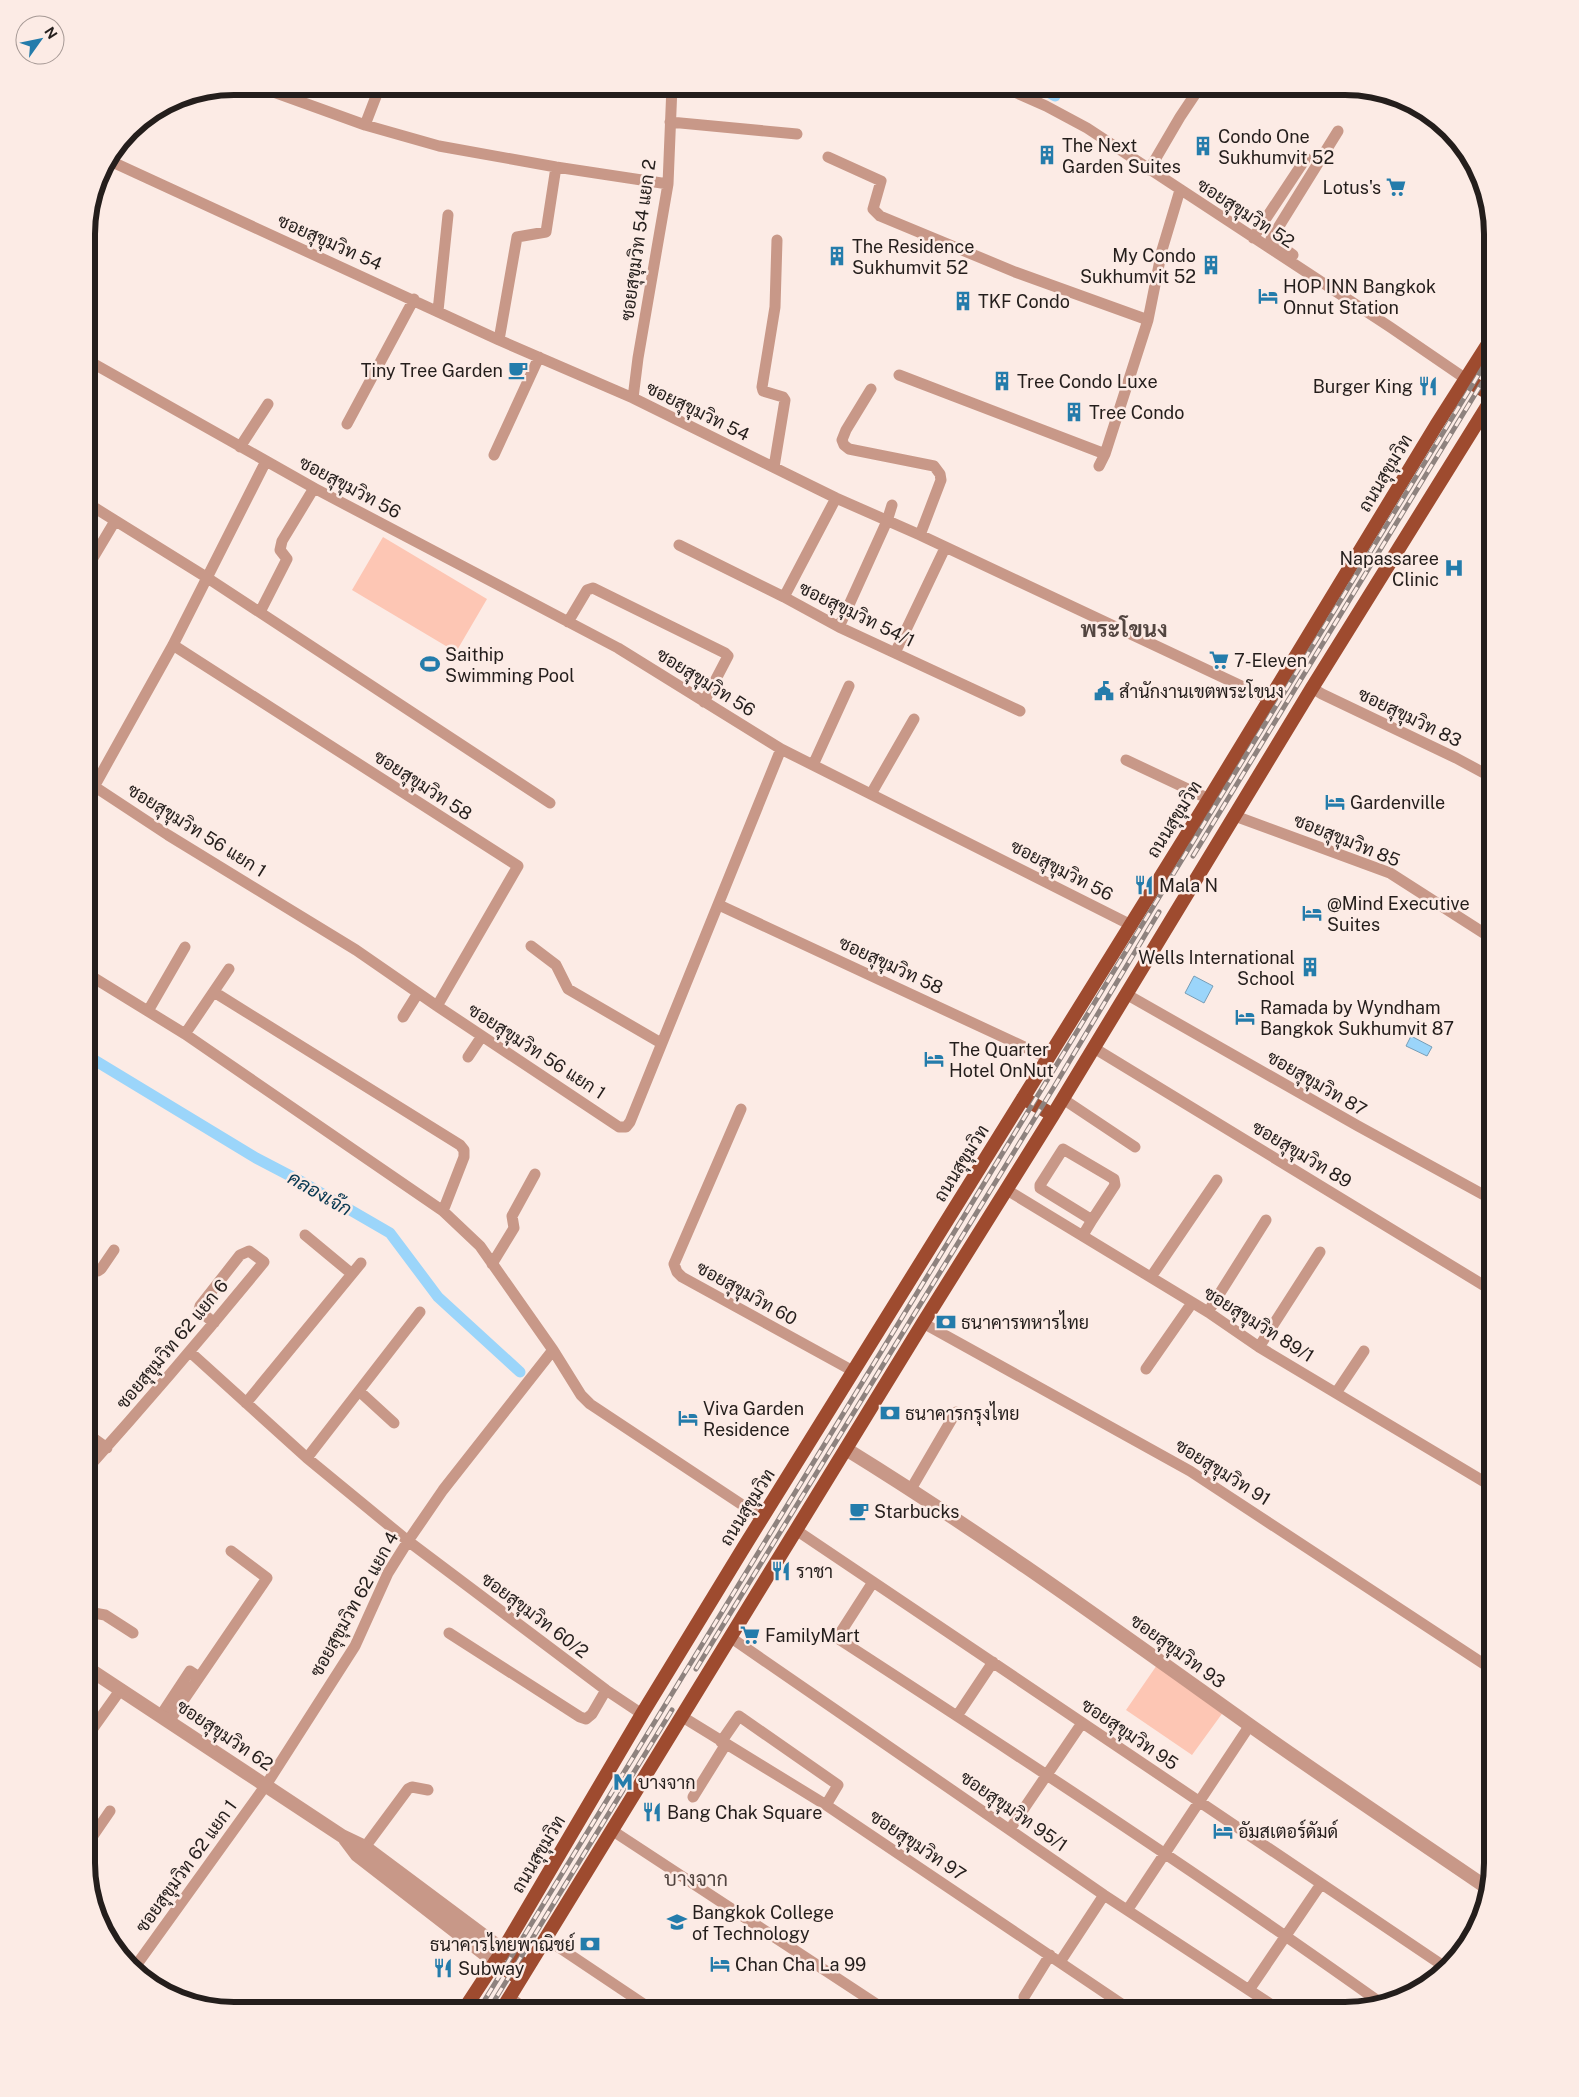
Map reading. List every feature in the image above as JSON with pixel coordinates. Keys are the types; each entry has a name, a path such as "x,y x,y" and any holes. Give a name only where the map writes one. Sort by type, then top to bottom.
{"main road":[{"name":"ถนนสุขุมวิท","path":"469,2002 503,1950 642,1714 762,1518 1209,799 1484,351"},
{"path":"1466,380 1484,391"},
{"path":"506,2002 613,1831 681,1716 923,1322 1053,1115 1312,688 1484,411"},
{"path":"1023,1098 1053,1115"},
{"path":"503,1950 527,1967"},
{"path":"495,1962 520,1979"}],"street":[{"path":"281,95 366,125 439,146 556,167 668,184"},
{"path":"366,125 377,95"},
{"name":"ซอยสุขุมวิท 54 แยก 2","path":"633,398 638,358 668,184 672,95"},
{"name":"ซอยสุขุมวิท 52","path":"1021,95 1078,124 1390,327 1466,380"},
{"path":"1149,170 1194,95"},
{"path":"670,122 797,134"},
{"path":"1293,255 1271,239 1338,132"},
{"path":"828,157 881,182 873,209 880,216 1015,272 1148,320"},
{"path":"1253,238 1306,158"},
{"name":"ซอยสุขุมวิท 54","path":"114,164 499,340 633,398 836,498 920,535 1269,699"},
{"path":"499,340 516,237 544,234 547,230 556,167"},
{"path":"1099,466 1105,454 1148,320 1162,250 1180,190"},
{"path":"438,311 448,215"},
{"path":"774,467 785,400 783,397 763,391 762,386 775,307 777,240"},
{"path":"347,424 414,300"},
{"path":"494,455 539,357"},
{"name":"ซอยสุขุมวิท 56","path":"95,365 314,488 618,648 781,749 1131,924"},
{"path":"899,374 1105,454"},
{"path":"872,389 846,430 842,440 849,449 934,466 941,480 920,535"},
{"path":"240,447 268,404"},
{"path":"95,776 173,645 266,461"},
{"path":"260,612 287,559 280,550 282,541 314,488"},
{"path":"784,597 836,498"},
{"path":"840,627 887,521 892,505"},
{"path":"95,509 206,577 550,803"},
{"path":"95,553 115,521"},
{"name":"ซอยสุขุมวิท 54/1","path":"679,545 840,627 1020,711"},
{"path":"895,653 945,548"},
{"path":"568,622 587,590 593,588 725,653 728,656 704,702"},
{"name":"ซอยสุขุมวิท 58","path":"173,645 518,866 437,1006"},
{"path":"813,765 849,686"},
{"name":"ซอยสุขุมวิท 83","path":"1312,688 1484,773"},
{"path":"871,794 914,718"},
{"name":"ซอยสุขุมวิท 56 แยก 1","path":"95,786 168,835 356,950 620,1127 626,1126 630,1122 781,749"},
{"path":"1126,760 1209,799"},
{"name":"ซอยสุขุมวิท 85","path":"1235,816 1390,873 1484,933"},
{"name":"ซอยสุขุมวิท 58","path":"719,904 1048,1058"},
{"path":"531,946 556,965 564,985 568,989 661,1043"},
{"path":"148,1011 185,948"},
{"path":"185,1034 229,969"},
{"path":"95,979 185,1034 443,1211 474,1240 553,1350 581,1395 590,1404 762,1518"},
{"path":"214,992 460,1145 464,1150 464,1157 443,1211"},
{"path":"403,1017 418,993"},
{"name":"ซอยสุขุมวิท 87","path":"1126,994 1484,1195"},
{"path":"468,1057 482,1036"},
{"name":"ซอยสุขุมวิท 89","path":"1094,1048 1484,1286"},
{"path":"1062,1099 1135,1147"},
{"name":"ซอยสุขุมวิท 60","path":"742,1109 674,1264 677,1272 682,1277 853,1371"},
{"path":"1082,1235 1092,1220 1114,1185 1114,1178 1063,1149 1040,1185 1040,1188 1092,1220"},
{"path":"492,1264 514,1228 512,1216 536,1174"},
{"path":"1151,1277 1217,1180"},
{"name":"ซอยสุขุมวิท 89/1","path":"1007,1190 1208,1312 1259,1347 1484,1482"},
{"path":"1208,1312 1266,1220"},
{"path":"305,1235 352,1274"},
{"path":"95,1269 98,1271 101,1269 114,1250"},
{"name":"ซอยสุขุมวิท 62 แยก 6","path":"95,1461 190,1352 214,1323 264,1262 249,1251 240,1255 200,1306 199,1310 214,1323"},
{"path":"1259,1347 1320,1252"},
{"path":"246,1403 361,1263"},
{"path":"1146,1369 1192,1303"},
{"path":"307,1458 420,1312"},
{"name":"ซอยสุขุมวิท 91","path":"923,1322 1190,1470 1484,1664"},
{"name":"ซอยสุขุมวิท 62 แยก 4","path":"266,1785 355,1646 388,1573 408,1541 443,1490 553,1350"},
{"path":"1336,1393 1364,1351"},
{"name":"ซอยสุขุมวิท 60/2","path":"190,1352 307,1458 408,1541 606,1690 642,1714"},
{"path":"359,1391 394,1423"},
{"path":"911,1489 956,1412"},
{"path":"95,1440 107,1448"},
{"name":"ซอยสุขุมวิท 93","path":"846,1449 911,1489 1041,1576 1250,1725 1482,1884"},
{"name":"ซอยสุขุมวิท 95","path":"796,1530 1441,1964"},
{"path":"166,1718 200,1677 267,1578 231,1551"},
{"path":"873,1582 837,1638 1285,1934 1374,1998"},
{"path":"95,1613 105,1615 133,1633"},
{"path":"450,1633 580,1717 586,1719 592,1714 606,1690"},
{"name":"ซอยสุขุมวิท 95/1","path":"730,1637 1104,1894 1267,2002"},
{"path":"957,1716 993,1662"},
{"name":"ซอยสุขุมวิท 62","path":"95,1673 342,1836 365,1847 503,1950"},
{"path":"95,1725 121,1689"},
{"name":"ซอยสุขุมวิท 97","path":"681,1716 826,1804 1050,1955 1111,2002"},
{"path":"693,1797 739,1716 838,1785 826,1804"},
{"path":"1010,1829 1082,1723"},
{"path":"1128,1909 1250,1725"},
{"name":"ซอยสุขุมวิท 62 แยก 1","path":"138,1964 266,1785"},
{"path":"365,1847 408,1789 412,1787 428,1790"},
{"path":"95,1833 110,1811"},
{"path":"613,1831 873,2002"},
{"name":"ซอยสุขุมวิท 62","path":"342,1836 358,1855 495,1962"},
{"path":"1249,1990 1285,1934 1321,1884"},
{"path":"1060,1962 1104,1894"},
{"path":"545,1938 641,2002"},
{"path":"1024,1997 1050,1955"},
{"path":"509,1997 516,2002"}],"shaded area":[{"path":"383,537 487,599 456,652 352,590"},
{"path":"1157,1665 1224,1711 1192,1755 1126,1710"}],"water":[{"path":"1194,976 1213,986 1204,1003 1185,993"},
{"path":"1411,1036 1432,1047 1427,1056 1406,1046"}],"waterway":[{"name":"คลองเจ๊ก","path":"95,1060 256,1158 302,1182 390,1233 438,1297 520,1372"}],"railway":[{"path":"484,2002 1484,366"},
{"path":"1193,856 1484,380"},
{"path":"696,1669 1054,1087 1159,912"},
{"path":"494,2002 672,1710"}],"place":[{"name":"Condo One Sukhumvit 52","path":"1203,146"},
{"name":"The Next Garden Suites","path":"1047,155"},
{"name":"Lotus's","path":"1396,187"},
{"name":"The Residence Sukhumvit 52","path":"837,256"},
{"name":"My Condo Sukhumvit 52","path":"1211,265"},
{"name":"HOP INN Bangkok Onnut Station","path":"1268,296"},
{"name":"TKF Condo","path":"963,301"},
{"name":"Tiny Tree Garden","path":"518,370"},
{"name":"Tree Condo Luxe","path":"1002,381"},
{"name":"Burger King","path":"1428,386"},
{"name":"Tree Condo","path":"1074,412"},
{"name":"Napassaree Clinic","path":"1454,568"},
{"name":"7-Eleven","path":"1219,660"},
{"name":"Saithip Swimming Pool","path":"430,664"},
{"name":"สำนักงานเขตพระโขนง","path":"1104,691"},
{"name":"Gardenville","path":"1335,802"},
{"name":"Mala N","path":"1144,885"},
{"name":"@Mind Executive Suites","path":"1312,913"},
{"name":"Wells International School","path":"1310,967"},
{"name":"Ramada by Wyndham Bangkok Sukhumvit 87","path":"1245,1017"},
{"name":"The Quarter Hotel OnNut","path":"934,1059"},
{"name":"ธนาคารทหารไทย","path":"946,1322"},
{"name":"ธนาคารกรุงไทย","path":"890,1413"},
{"name":"Viva Garden Residence","path":"688,1418"},
{"name":"Starbucks","path":"859,1511"},
{"name":"ราชา","path":"781,1571"},
{"name":"FamilyMart","path":"750,1635"},
{"name":"บางจาก","path":"623,1782"},
{"name":"Bang Chak Square","path":"652,1812"},
{"name":"อัมสเตอร์ดัมด์","path":"1223,1831"},
{"name":"Bangkok College of Technology","path":"677,1922"},
{"name":"ธนาคารไทยพาณิชย์","path":"590,1944"},
{"name":"Chan Cha La 99","path":"720,1964"},
{"name":"Subway","path":"443,1968"}],"district":[{"name":"พระโขนง","path":"1124,629"},
{"name":"บางจาก","path":"696,1879"}]}
